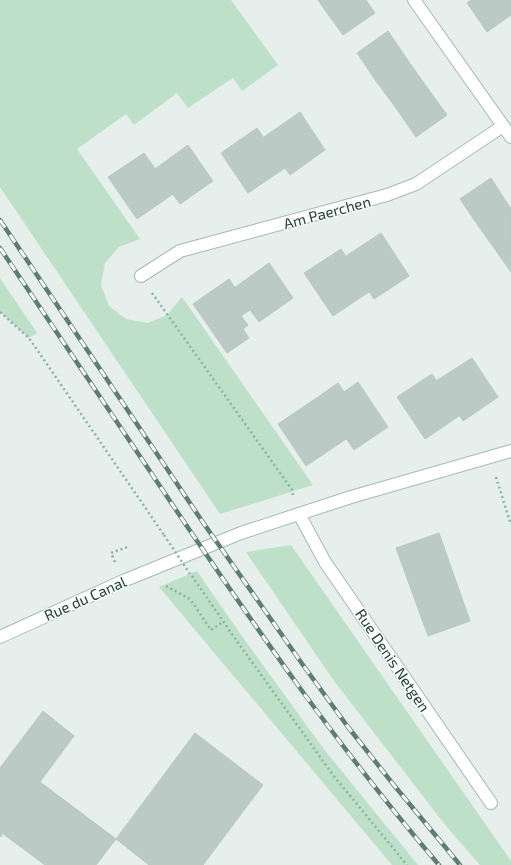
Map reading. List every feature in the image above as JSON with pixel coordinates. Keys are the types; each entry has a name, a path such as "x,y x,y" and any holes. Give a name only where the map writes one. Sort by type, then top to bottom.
{"street":[{"path":"414,0 511,137"},
{"name":"Am Paerchen","path":"141,276 180,251 387,195 416,184 503,126"},
{"path":"299,514 351,497 511,451"},
{"name":"Rue du Canal","path":"0,637 123,581 241,532 299,514"},
{"name":"Rue Denis Netgen","path":"299,514 325,562 491,803"}],"path":[{"path":"141,276 167,315 292,490"},
{"path":"0,312 29,338 223,622 333,776 406,865"},
{"path":"491,456 511,525"},
{"path":"111,553 130,546"},
{"path":"164,585 190,599 211,630 223,622"}],"green space":[{"path":"0,0 231,0 278,65 242,91 233,78 188,108 177,93 134,125 126,114 77,149 140,239 119,247 105,263 101,285 109,306 126,319 148,323 167,315 182,297 313,485 220,514 0,187"},
{"path":"0,278 37,333 29,338 0,312"},
{"path":"291,545 511,861 511,865 480,865 446,826 334,681 246,552"},
{"path":"197,571 323,748 418,865 392,865 159,587"}],"building":[{"path":"318,0 330,0 322,6"},
{"path":"330,0 366,0 375,13 343,35 322,6"},
{"path":"471,0 511,0 511,15 487,32 467,3"},
{"path":"388,31 407,59 376,81 357,53"},
{"path":"407,59 426,86 396,108 376,81"},
{"path":"426,86 447,115 416,137 396,108"},
{"path":"300,112 325,150 290,175 264,137"},
{"path":"257,128 285,168 248,193 221,153"},
{"path":"188,145 213,181 180,204 155,169"},
{"path":"144,153 173,194 137,219 108,177"},
{"path":"491,178 509,206 479,227 460,199"},
{"path":"509,206 511,208 511,246 499,255 479,227"},
{"path":"381,233 409,276 374,299 346,256"},
{"path":"511,246 511,272 499,255"},
{"path":"341,249 369,292 333,316 304,273"},
{"path":"269,263 293,298 259,322 234,288"},
{"path":"229,279 250,310 241,316 248,325 243,329 249,338 227,353 193,304"},
{"path":"472,358 498,397 463,421 436,381"},
{"path":"432,374 459,416 425,439 397,397"},
{"path":"358,382 388,427 354,450 318,397 338,383 344,392"},
{"path":"318,397 346,439 306,466 278,424"},
{"path":"439,533 470,621 428,636 396,548"},
{"path":"43,711 74,736 2,833 1,837 0,768"},
{"path":"195,733 263,785 203,865 149,865 116,839"},
{"path":"40,782 116,839 96,865 45,865 2,833"}],"railway":[{"path":"0,220 202,521 303,665 348,727 460,865"},
{"path":"0,248 174,507 301,690 368,779 439,865"}]}
